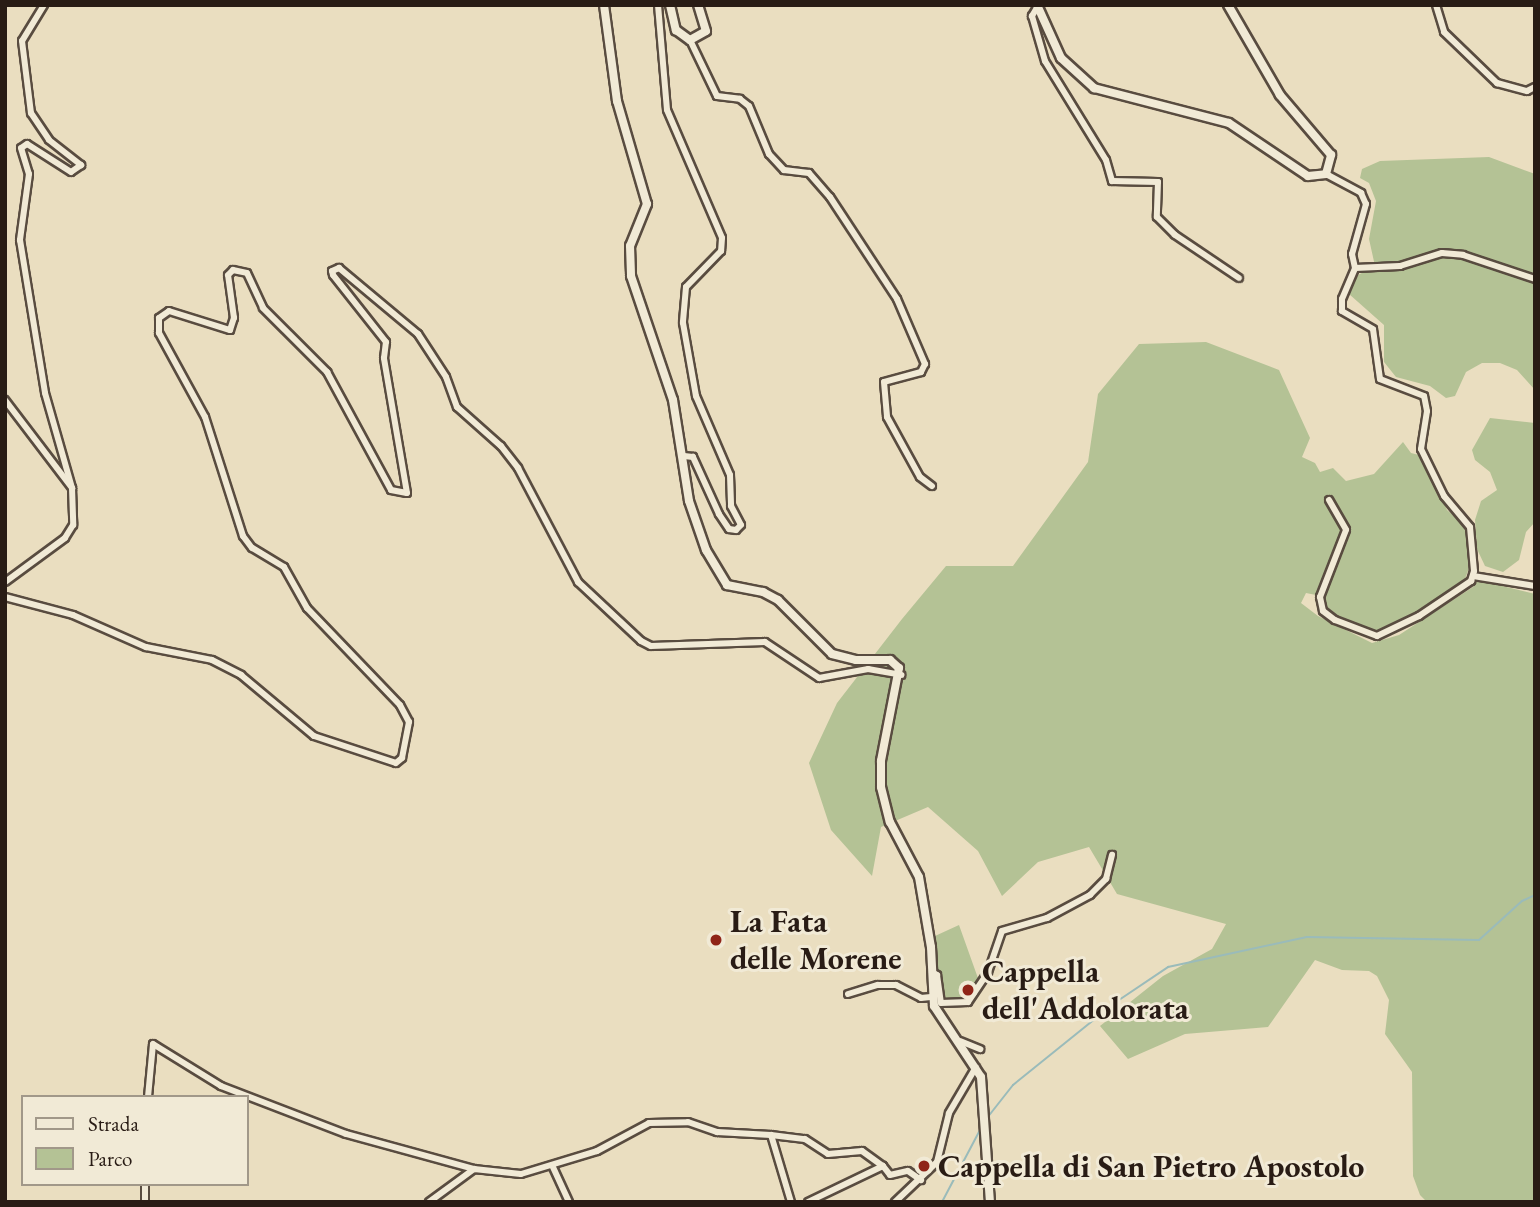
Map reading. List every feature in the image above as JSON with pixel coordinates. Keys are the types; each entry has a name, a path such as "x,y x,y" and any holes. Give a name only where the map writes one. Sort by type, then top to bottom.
{"street":[{"path":"5,582 65,538 73,525 72,488 45,393 20,240 29,174 21,148 27,144 71,172 80,165 49,140 31,113 22,41 44,5"},
{"path":"604,5 617,101 648,204 630,246 631,276 673,400 693,516 718,575 727,585 763,592 778,600 832,654 856,660 890,660 901,675"},
{"path":"659,5 667,110 722,238 721,251 687,287 683,323 696,396 730,475 731,506 741,525 736,530 729,529 719,514 693,457 684,456"},
{"path":"670,5 676,30 690,40 717,96 740,99 748,106 769,153 784,170 809,173 830,197 897,299 925,364 921,372 884,382 887,417 920,477 932,486"},
{"path":"690,40 706,31 698,5"},
{"path":"1228,5 1280,96 1331,155 1326,174"},
{"path":"1436,5 1449,38 1497,83 1527,91 1535,87"},
{"path":"1037,6 1061,58 1094,88 1229,123 1308,176 1326,174 1361,193 1366,204 1352,254 1355,268 1342,299 1342,311 1373,329 1380,379 1424,396 1427,411 1421,449 1444,496 1470,527 1473,576"},
{"path":"1037,6 1032,16 1045,61 1105,160 1112,181 1158,182 1157,217 1175,235 1239,278"},
{"path":"1355,268 1400,266 1442,253 1463,255 1535,279"},
{"path":"5,597 73,615 146,647 212,660 241,675 314,736 396,763 402,758 409,722 400,705 307,608 284,567 252,548 243,536 205,417 159,333 159,318 169,311 230,330 234,318 228,275 233,270 247,273 263,307 327,372 391,490 407,493 384,358 386,342 333,275 332,271 339,268 418,334 446,377 457,407 501,446 518,468 578,582 641,641 651,646 765,642 818,678 868,669 901,675"},
{"path":"5,400 72,488"},
{"path":"1329,500 1346,530 1320,597 1323,611 1335,620 1373,635 1383,634 1455,593 1473,576"},
{"path":"1473,576 1535,586"},
{"path":"901,675 889,715 881,787 890,821 919,877 932,972 931,997 976,1067 983,1086 990,1202"},
{"path":"932,972 937,975 941,1003 968,1002 988,972 1002,931 1047,918 1090,895 1106,879 1112,855"},
{"path":"848,994 877,985 896,985 921,998 931,997"},
{"path":"960,1041 980,1049"},
{"path":"148,1095 153,1044 221,1086 244,1095"},
{"path":"895,1202 937,1162 949,1113 976,1067"},
{"path":"248,1097 346,1135 474,1168 521,1174 597,1151 649,1123 688,1122 716,1132 805,1139 828,1154 862,1152 883,1166 890,1175 908,1171 921,1180"},
{"path":"771,1135 791,1202"},
{"path":"552,1165 569,1202"},
{"path":"808,1202 883,1166"},
{"path":"430,1201 474,1168"}],"green space":[{"path":"1489,157 1535,174 1535,390 1517,370 1500,363 1482,363 1466,372 1455,396 1446,398 1430,386 1396,377 1384,362 1384,325 1349,294 1358,275 1375,266 1369,239 1376,201 1369,183 1360,178 1362,169 1380,161"},
{"path":"1206,342 1279,370 1310,438 1302,457 1315,463 1320,472 1333,468 1346,481 1374,474 1403,442 1411,453 1423,456 1447,510 1467,527 1471,563 1463,584 1425,609 1377,632 1335,616 1316,595 1306,593 1301,603 1318,616 1372,643 1399,635 1473,587 1477,580 1535,594 1535,1202 1427,1202 1420,1195 1413,1176 1412,1072 1385,1034 1389,1000 1377,976 1369,971 1342,970 1315,960 1268,1027 1185,1034 1128,1059 1100,1026 1163,976 1212,949 1226,924 1117,894 1089,847 1038,862 1002,896 978,851 928,807 881,827 872,876 831,830 809,763 837,703 946,566 1013,566 1088,462 1098,394 1139,344"},
{"path":"1490,418 1535,423 1535,522 1526,532 1519,560 1503,572 1485,566 1477,549 1475,520 1481,501 1497,490 1490,472 1475,460 1472,450"},
{"path":"959,925 979,981 974,986 965,981 959,990 966,999 959,1003 939,995 935,936"}],"waterway":[{"path":"987,1118 1013,1085 1116,1002 1168,967 1307,937 1479,940 1522,901 1535,895"},
{"path":"942,1202 981,1128"}],"place":[{"name":"La Fata delle Morene","path":"716,940"},
{"name":"Cappella dell'Addolorata","path":"968,990"},
{"name":"Cappella di San Pietro Apostolo","path":"924,1166"}]}
